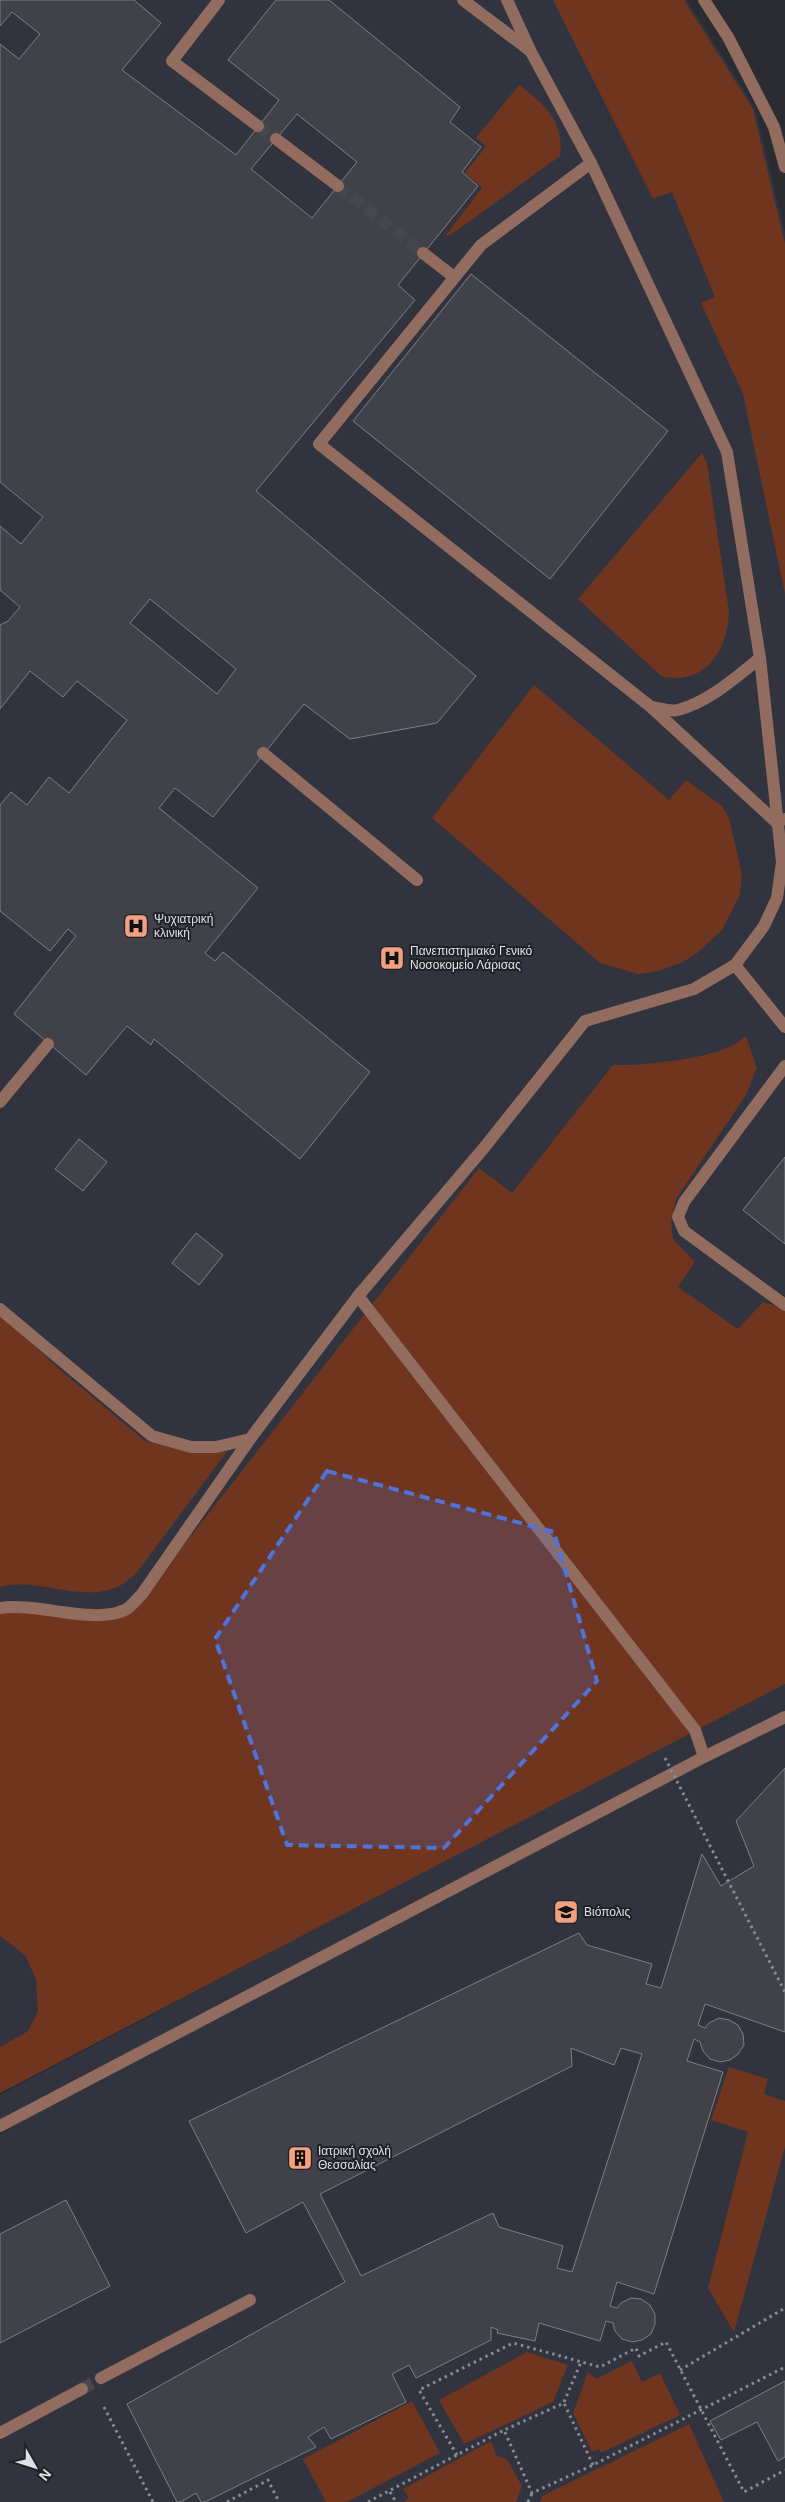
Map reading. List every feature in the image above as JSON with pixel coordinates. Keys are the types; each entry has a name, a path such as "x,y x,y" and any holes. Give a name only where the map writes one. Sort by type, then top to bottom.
{"street":[{"path":"218,0 172,60 258,126"},
{"path":"463,0 531,52"},
{"path":"0,1608 21,1606 98,1616 125,1610 142,1594 250,1439 358,1296 483,1149 585,1021 694,989 735,966 764,926 777,898 782,862 781,820 760,658 727,452 591,163 531,52 507,0"},
{"path":"704,0 728,36 774,127 785,167"},
{"path":"276,140 338,186"},
{"path":"591,163 480,245 319,444 651,707 781,820"},
{"path":"423,253 454,277"},
{"path":"651,707 677,711 730,682 760,658"},
{"path":"263,753 417,880"},
{"path":"735,966 785,1028"},
{"path":"0,1102 48,1044"},
{"path":"785,1066 684,1202 678,1217 684,1231 785,1305"},
{"path":"358,1296 695,1730 704,1757"},
{"path":"0,1309 152,1436 191,1447 216,1447 250,1439"},
{"path":"0,2126 704,1757 785,1717"},
{"path":"101,2378 250,2300"},
{"path":"0,2433 82,2389"}],"path":[{"path":"665,1758 785,1992"},
{"path":"680,2370 785,2308"},
{"path":"457,2455 419,2390 513,2344 600,2367 636,2348 639,2356 666,2342 700,2411 744,2492 785,2470"},
{"path":"368,2502 504,2430 564,2403 581,2362"},
{"path":"528,2502 532,2492 593,2465 785,2367"},
{"path":"564,2403 593,2465"},
{"path":"504,2430 532,2492"},
{"path":"227,2502 268,2480 279,2502"},
{"path":"390,2492 396,2502"}],"highlighted area":[{"path":"327,1471 554,1532 597,1681 444,1848 287,1845 215,1639"}],"shaded area":[{"name":"Πανεπιστημιακό Γενικό Νοσοκομείο Λάρισας","path":"0,0 687,0 755,107 785,232 785,1683 776,1689 785,1684 785,2502 0,2502 0,2095 422,1872 0,2093"},
{"path":"553,0 684,0 753,109 785,244 785,594 743,394 701,303 715,297 672,192 653,199"},
{"path":"519,85 537,99 551,114 559,133 561,144 560,156 452,234 445,236 482,188 465,173 486,146 476,138"},
{"path":"702,453 707,463 729,612 728,626 718,652 711,663 701,671 690,676 676,678 661,676 578,599"},
{"path":"534,685 669,800 686,780 722,806 729,818 742,874 740,895 722,930 697,953 681,963 658,971 638,974 600,963 432,818"},
{"path":"746,1036 757,1068 746,1095 676,1199 671,1221 673,1239 695,1262 678,1287 738,1329 763,1302 785,1308 785,1684 0,2093 0,2047 28,2031 38,2012 36,1979 25,1955 0,1936 0,1608 100,1612 143,1597 479,1168 512,1193 613,1065 656,1063 704,1055 731,1046"},
{"path":"0,1313 59,1369 145,1441 177,1449 229,1449 135,1575 115,1588 98,1592 84,1592 28,1585 0,1587"},
{"path":"729,2067 768,2079 764,2094 785,2101 785,2147 734,2332 708,2288 748,2132 711,2120"},
{"path":"527,2352 568,2365 553,2402 464,2444 439,2400"},
{"path":"632,2361 642,2382 660,2373 680,2415 601,2453 599,2449 592,2452 573,2413 588,2372 596,2379"},
{"path":"412,2401 440,2453 347,2502 326,2502 303,2459"},
{"path":"689,2424 724,2502 540,2502 542,2496"},
{"path":"491,2441 497,2456 507,2459 522,2486 516,2502 403,2502 409,2498 403,2489"}],"building":[{"path":"0,0 134,0 161,23 122,70 236,155 279,100 228,60 276,0 329,0 460,107 450,122 481,147 462,172 478,186 398,285 415,300 256,491 476,676 437,723 350,739 304,704 213,817 175,788 159,808 258,888 205,953 215,961 223,952 370,1072 300,1159 154,1039 151,1045 127,1026 86,1075 14,1014 76,936 68,929 50,951 0,911 0,805 11,792 27,805 49,777 69,793 127,720 77,681 63,697 30,671 0,709 0,625 8,621 20,607 0,590 0,526 21,544 43,517 0,482 0,44 19,59 40,34 12,12 0,26","holes":["297,114 357,162 312,218 251,169","150,599 236,669 217,694 130,623"]},
{"path":"471,274 668,431 550,579 353,421"},
{"path":"79,1139 107,1162 83,1191 55,1169"},
{"path":"785,1157 785,1244 743,1210"},
{"path":"196,1233 223,1255 199,1285 172,1263"},
{"name":"Ιατρική σχολή Θεσσαλίας","path":"785,1768 785,2032 705,2004 698,2025 705,2028 709,2023 719,2018 729,2020 738,2025 743,2034 744,2045 738,2054 730,2060 720,2062 710,2059 703,2051 700,2042 694,2039 687,2061 723,2072 654,2294 617,2282 610,2306 617,2308 621,2303 631,2298 641,2299 650,2305 655,2314 655,2324 651,2334 642,2340 632,2342 622,2339 615,2331 613,2323 606,2321 600,2341 539,2323 535,2341 497,2333 498,2330 491,2327 491,2340 416,2378 409,2365 392,2374 406,2402 331,2439 324,2427 308,2437 316,2447 205,2502 201,2502 196,2493 181,2502 177,2502 127,2404 345,2282 303,2202 246,2233 189,2121 579,1933 587,1945 652,1964 646,1984 661,1988 702,1854 721,1886 754,1866 736,1821","holes":["571,2048 614,2065 621,2048 642,2054 572,2272 557,2268 563,2246 499,2227 493,2213 361,2276 320,2194 572,2066"]},
{"path":"66,2200 110,2286 0,2343 0,2234"},
{"path":"785,2381 785,2457 778,2461 757,2422 721,2440 710,2421"}],"tunnel":[{"path":"258,126 276,139"},
{"path":"338,186 423,253"},
{"path":"82,2389 101,2378"}],"place":[{"name":"Ψυχιατρική κλινική","path":"136,926"},
{"name":"Πανεπιστημιακό Γενικό Νοσοκομείο Λάρισας","path":"392,958"},
{"name":"Βιόπολις","path":"566,1912"},
{"name":"Ιατρική σχολή Θεσσαλίας","path":"300,2158"}]}
